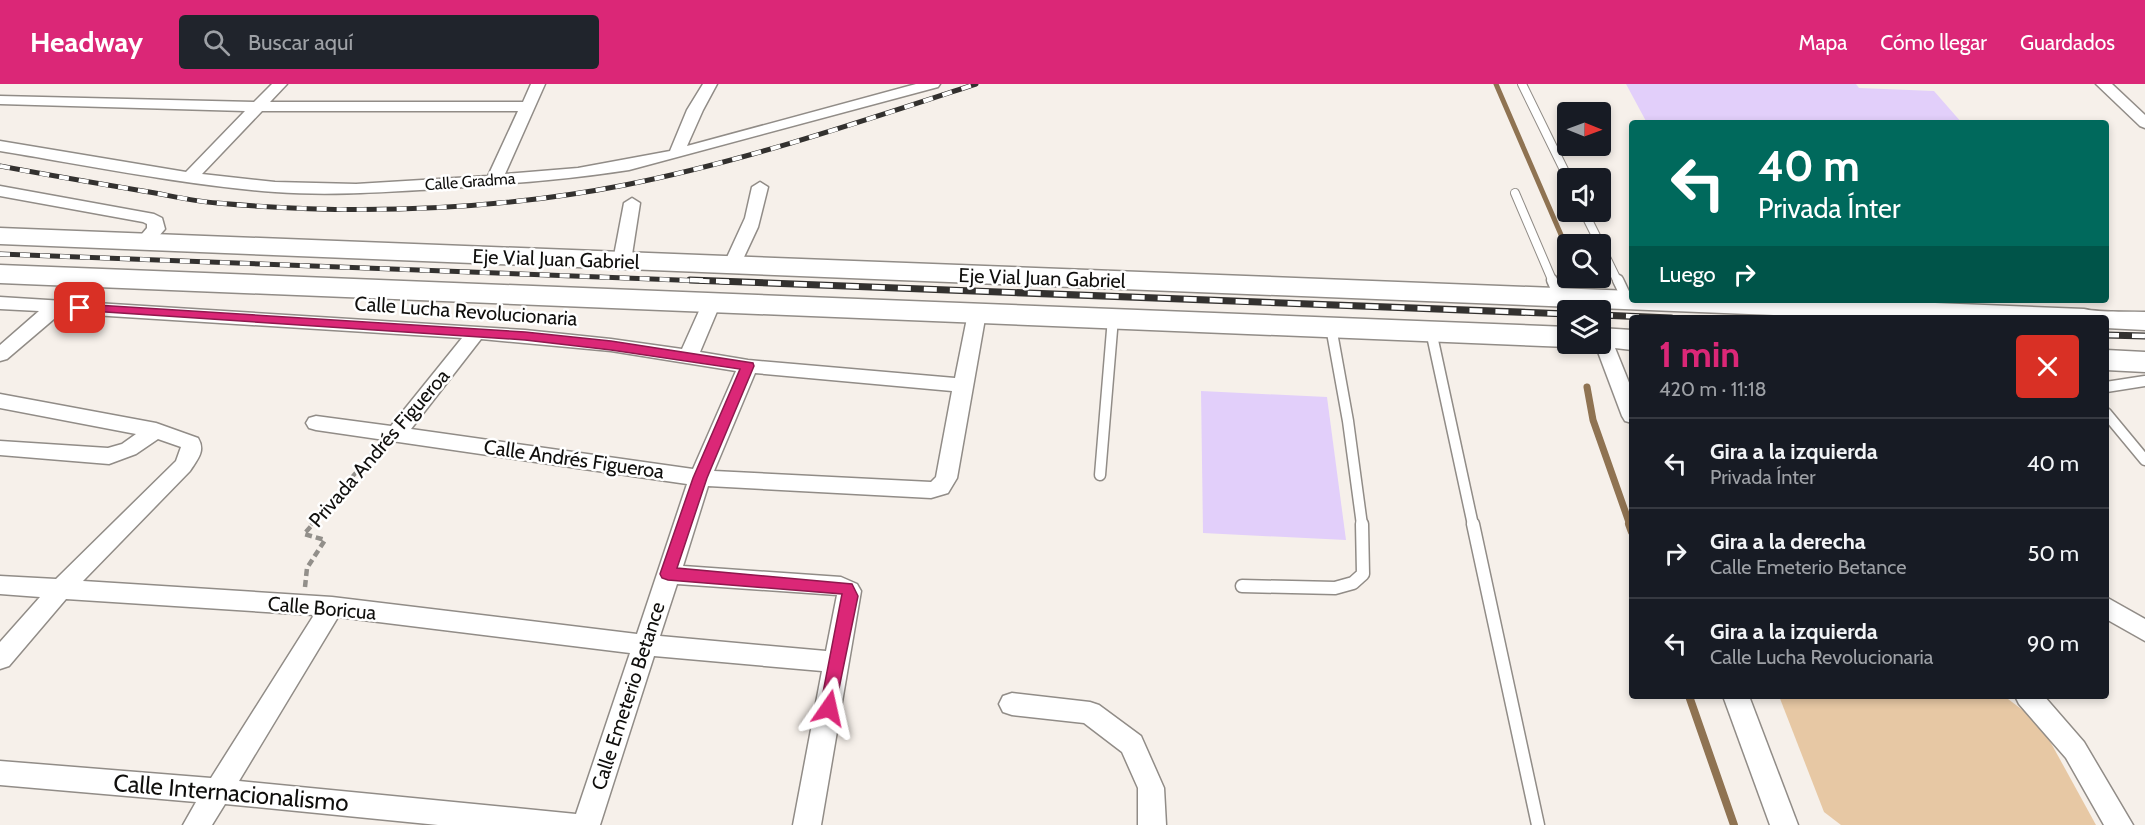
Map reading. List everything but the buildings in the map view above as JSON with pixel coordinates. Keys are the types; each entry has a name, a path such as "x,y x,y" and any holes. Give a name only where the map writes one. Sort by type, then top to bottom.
{"main road":[{"name":"Eje Vial Juan Gabriel","path":"0,236 1628,301"},
{"name":"Eje Vial Juan Gabriel","path":"0,273 1557,337"},
{"name":"Eje Vial Juan Gabriel","path":"1682,303 2004,315"},
{"path":"2109,319 2145,321"},
{"path":"1611,339 1629,340"},
{"path":"2109,360 2145,362"}],"street":[{"path":"1,100 24,84"},
{"path":"190,177 280,84"},
{"path":"494,180 538,84"},
{"path":"676,154 695,110 710,84"},
{"name":"Calle Gradma","path":"0,146 190,177 275,188 356,189 494,180 578,173 676,154 906,88 933,84"},
{"path":"2103,84 2145,123"},
{"path":"2118,99 2145,99"},
{"path":"1,100 259,107 528,106"},
{"path":"732,266 752,227 760,187"},
{"path":"0,191 148,218 156,222 156,229 145,241"},
{"path":"622,261 632,203"},
{"path":"688,357 712,302"},
{"name":"Calle Lucha Revolucionaria","path":"0,303 476,333 579,342 748,366 963,386"},
{"path":"0,355 57,306"},
{"path":"963,386 976,313"},
{"name":"Privada Andrés Figueroa","path":"397,433 476,333"},
{"path":"1607,354 1629,408"},
{"name":"Calle Emeterio Betance","path":"586,825 700,478 748,366"},
{"name":"Calle Andrés Figueroa","path":"316,423 700,478 921,490 940,487 946,478 963,386"},
{"path":"0,401 156,430 191,443 192,451 183,466 60,590 0,659"},
{"path":"0,448 109,456 129,449 156,430"},
{"path":"668,574 847,588 850,596 807,825"},
{"name":"Calle Boricua","path":"0,585 302,605 644,645 837,662"},
{"path":"197,825 332,608"},
{"path":"2109,609 2145,631"},
{"path":"1737,699 1784,825"},
{"path":"2031,699 2075,750 2119,825"},
{"path":"1012,704 1090,713 1132,744 1151,788 1152,825"},
{"name":"Calle Internacionalismo","path":"0,773 570,825"}],"lane":[{"path":"1522,84 1563,168"},
{"path":"1515,194 1560,298"},
{"path":"1611,267 1628,301"},
{"path":"1100,475 1113,318"},
{"path":"1242,586 1335,588 1353,583 1363,574 1365,549 1354,461 1331,327"},
{"path":"1431,331 1538,825"},
{"path":"2109,387 2145,381"},
{"path":"2109,416 2145,460"}],"path":[{"name":"Privada Andrés Figueroa","path":"302,605 307,568 325,540 304,534 376,448 397,433"}],"shaded area":[{"path":"1780,699 2008,699 2040,723 2096,825 1841,825 1824,812"}],"waterway":[{"path":"1496,84 1561,234"},
{"path":"1587,387 1593,420 1629,522"},
{"path":"1690,699 1734,825"}],"railway":[{"path":"0,166 217,203 319,209 473,205 575,194 670,175 802,140 976,84"},
{"path":"0,254 730,282"},
{"path":"690,280 1557,314"},
{"path":"1611,315 1629,316"},
{"path":"2109,335 2145,336"}],"route":[{"path":"80,308 525,336 611,345 748,366 700,478 668,574 847,588 850,596 829,708"}]}
